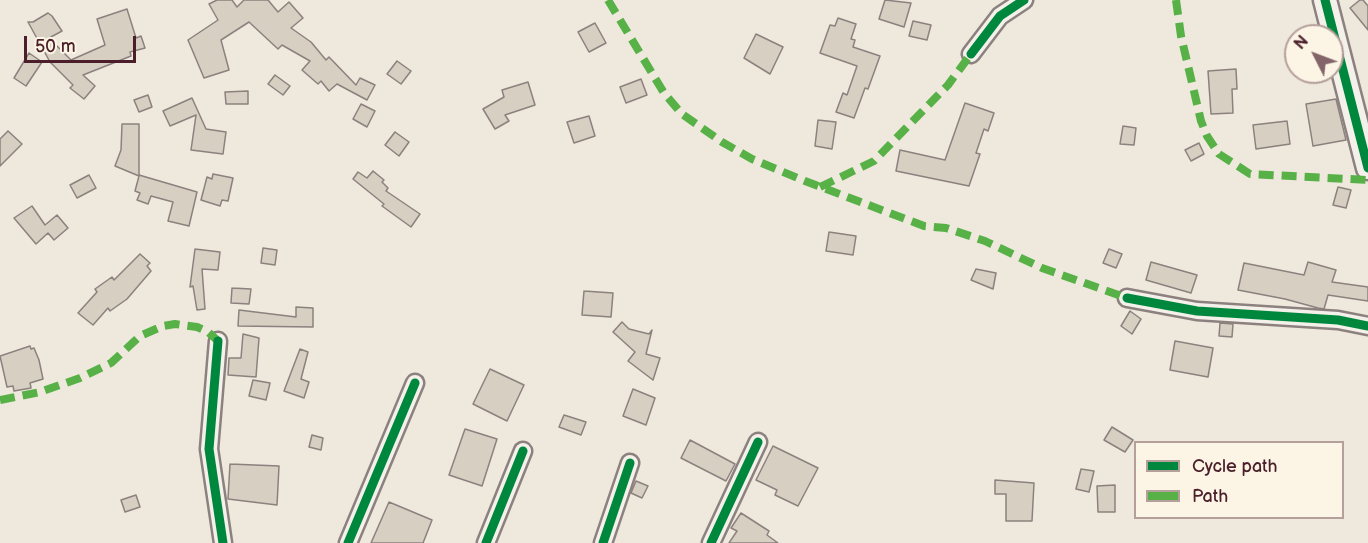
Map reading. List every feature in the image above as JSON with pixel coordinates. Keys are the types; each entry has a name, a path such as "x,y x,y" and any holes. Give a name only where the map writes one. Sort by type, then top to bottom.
{"street":[{"path":"971,54 1000,16 1024,0"},
{"path":"1324,0 1368,168"},
{"path":"1127,298 1197,310 1338,320 1368,326"},
{"path":"218,341 209,449 223,543"},
{"path":"348,543 415,383"},
{"path":"711,543 758,442"},
{"path":"486,543 523,451"},
{"path":"603,543 630,463"}],"building":[{"path":"217,0 232,0 237,7 244,0 268,0 278,12 289,2 303,18 291,28 311,42 326,60 329,57 356,85 360,78 375,85 367,100 337,84 329,91 321,81 318,84 302,70 310,61 282,45 278,49 249,22 221,40 229,70 204,78 188,40 218,20 209,4"},
{"path":"885,0 911,3 904,27 879,19"},
{"path":"1360,0 1368,6 1368,30 1350,8"},
{"path":"127,9 136,38 141,36 145,48 130,52 131,56 83,75 95,86 84,99 70,88 73,85 50,62 28,22 33,22 48,13 52,16 62,31 49,38 71,60 105,45 97,19"},
{"path":"838,18 856,24 851,39 855,40 853,47 880,56 854,118 836,112 843,93 847,95 857,66 820,53 830,25 835,26"},
{"path":"913,21 931,25 927,40 909,36"},
{"path":"595,23 606,43 589,52 578,32"},
{"path":"756,34 783,47 770,74 744,58"},
{"path":"29,53 42,62 26,86 14,78"},
{"path":"397,61 411,71 401,84 387,74"},
{"path":"1236,69 1237,89 1232,89 1233,113 1211,114 1208,71"},
{"path":"275,75 290,86 283,95 268,84"},
{"path":"641,79 647,95 626,103 620,87"},
{"path":"528,82 535,105 505,115 509,121 495,129 483,109 504,97 502,90"},
{"path":"248,91 248,104 226,104 225,92"},
{"path":"148,95 152,107 139,112 134,100"},
{"path":"192,98 206,129 226,132 223,154 191,150 196,115 170,126 163,111"},
{"path":"1336,99 1346,140 1313,146 1306,104"},
{"path":"965,103 994,113 988,131 984,129 976,153 980,154 969,186 896,171 900,150 945,160"},
{"path":"361,104 375,111 367,127 353,119"},
{"path":"589,116 595,136 574,143 567,122"},
{"path":"818,120 836,122 832,149 815,146"},
{"path":"1287,121 1290,144 1256,149 1253,125"},
{"path":"122,124 139,124 139,175 197,192 189,226 168,221 173,202 151,196 148,204 137,200 140,193 135,191 139,176 115,166 121,150"},
{"path":"1123,126 1136,128 1134,145 1120,144"},
{"path":"8,131 22,144 0,166 0,139"},
{"path":"395,132 409,142 399,156 385,145"},
{"path":"1199,143 1204,154 1191,161 1185,150"},
{"path":"373,171 384,180 382,182 388,188 386,191 420,214 411,227 382,206 384,204 353,179 358,172 367,178"},
{"path":"213,174 233,178 228,201 222,200 220,206 201,200 207,177 212,179"},
{"path":"89,175 96,188 77,198 70,185"},
{"path":"1338,187 1351,190 1346,208 1333,205"},
{"path":"32,206 45,225 57,215 68,228 54,240 48,233 36,244 14,218"},
{"path":"829,232 856,236 853,255 826,251"},
{"path":"263,248 277,250 275,265 261,263"},
{"path":"195,249 220,252 218,270 202,269 205,309 197,310 193,286 190,287"},
{"path":"1109,249 1122,254 1116,268 1103,263"},
{"path":"140,254 150,263 147,266 151,271 127,299 110,311 108,308 93,325 78,313 97,292 95,289 112,277 114,280"},
{"path":"1151,262 1197,275 1191,293 1146,280"},
{"path":"1308,262 1336,270 1332,282 1368,287 1368,301 1328,295 1324,309 1238,290 1244,263 1304,275"},
{"path":"976,269 996,273 993,289 971,280"},
{"path":"232,288 251,289 249,304 231,303"},
{"path":"584,291 613,293 611,317 582,315"},
{"path":"296,307 313,308 313,327 238,326 239,310 296,317"},
{"path":"1130,311 1141,319 1132,334 1121,326"},
{"path":"622,322 629,329 649,334 652,330 646,354 660,358 653,380 628,361 635,352 613,332"},
{"path":"1220,323 1233,324 1232,337 1219,336"},
{"path":"243,334 259,338 256,377 228,375 229,358 241,358"},
{"path":"1175,341 1213,348 1208,377 1170,370"},
{"path":"30,346 31,349 34,348 39,360 43,379 30,383 31,388 14,391 13,386 7,387 0,356"},
{"path":"300,349 308,352 301,379 309,382 304,398 284,391"},
{"path":"490,369 524,385 507,421 473,404"},
{"path":"253,380 270,383 266,400 249,396"},
{"path":"633,389 655,398 646,425 623,416"},
{"path":"564,415 586,422 581,435 559,427"},
{"path":"1112,427 1133,440 1125,452 1104,440"},
{"path":"465,429 497,439 482,486 449,475"},
{"path":"312,435 323,438 321,450 309,447"},
{"path":"690,440 735,464 726,481 681,458"},
{"path":"773,446 818,468 798,506 775,495 777,490 756,480"},
{"path":"230,464 279,466 277,505 228,499"},
{"path":"1081,469 1094,471 1089,492 1076,489"},
{"path":"995,480 1034,483 1032,521 1006,521 1006,494 995,494"},
{"path":"636,481 648,486 642,498 631,493"},
{"path":"1115,485 1115,512 1098,512 1097,486"},
{"path":"136,495 140,507 125,512 121,500"},
{"path":"389,502 432,520 423,543 371,543"},
{"path":"741,513 769,531 767,535 778,543 729,543 737,531 731,528"}],"marked path":[{"path":"608,0 664,93 682,114 722,142 752,159 805,181 924,226 946,228 985,241 1042,268 1127,298"},
{"path":"1176,0 1181,36 1201,121 1207,136 1219,154 1250,174 1368,180"},
{"path":"820,187 874,161 948,85 971,54"},
{"path":"0,400 40,392 80,378 111,363 140,336 163,326 175,324 197,327 208,332 218,341"}],"cycle path":[{"path":"971,54 1000,16 1024,0"},
{"path":"1325,0 1368,168"},
{"path":"1127,298 1197,311 1338,320 1368,326"},
{"path":"218,341 209,449 223,543"},
{"path":"348,543 415,383"},
{"path":"711,543 758,442"},
{"path":"486,543 523,451"},
{"path":"603,543 630,463"}]}
